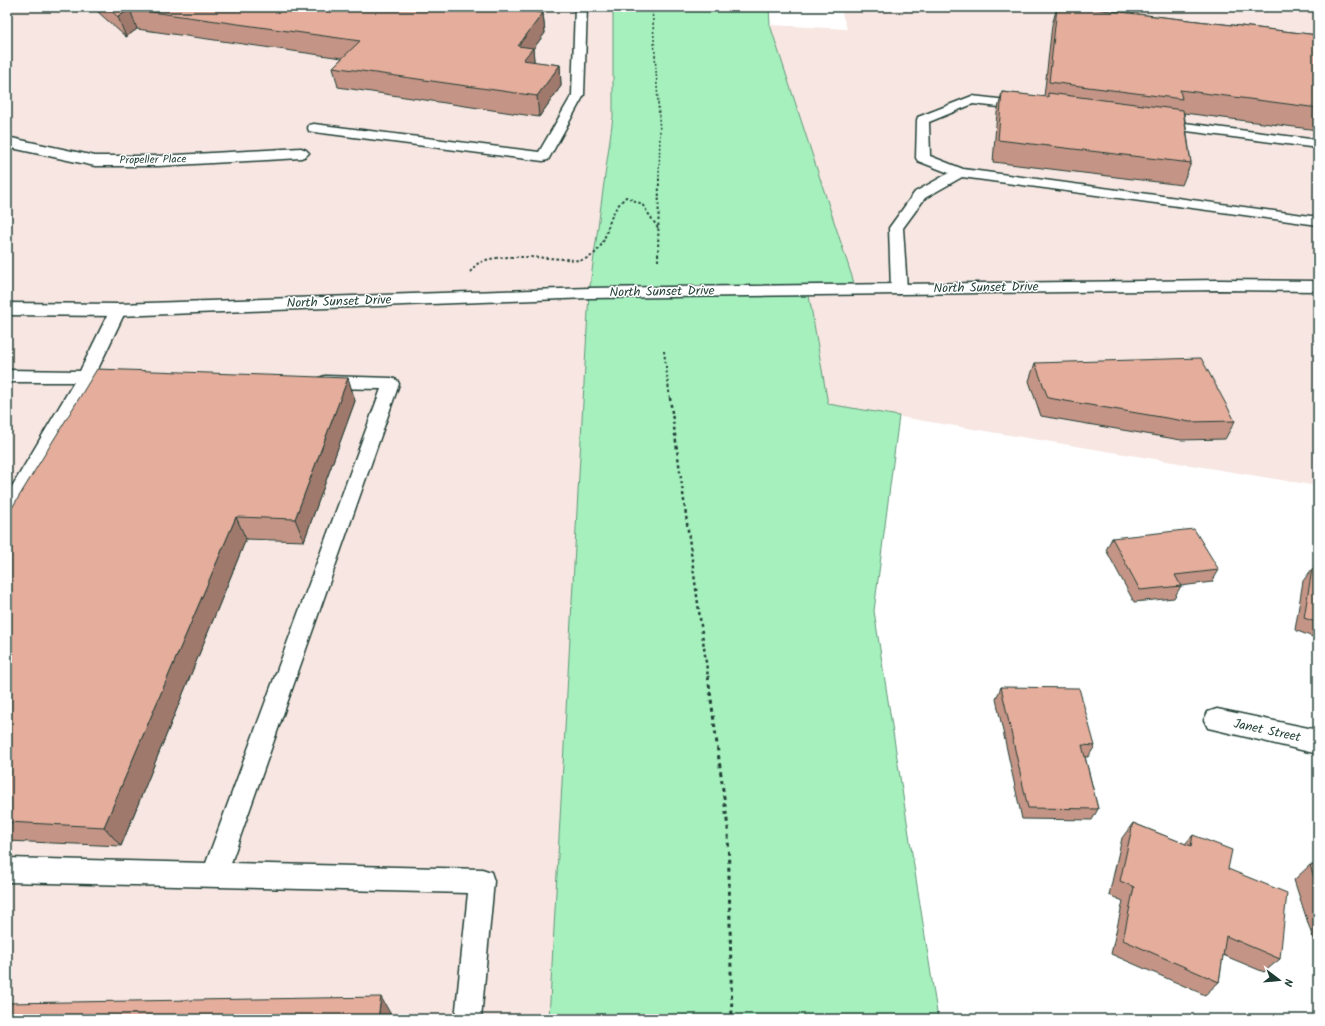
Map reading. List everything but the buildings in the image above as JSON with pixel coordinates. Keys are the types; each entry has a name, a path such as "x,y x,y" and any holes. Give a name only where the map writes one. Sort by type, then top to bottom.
{"main road":[{"name":"Propeller Place","path":"7,142 95,161 158,161 301,153"},
{"name":"North Sunset Drive","path":"7,310 118,310 457,297 856,289 1219,285 1318,286"},
{"name":"Janet Street","path":"1216,720 1318,742"}],"lane":[{"path":"314,128 543,157 578,95 581,7"},
{"path":"1038,108 972,100 924,120 923,158 960,173 1318,221"},
{"path":"1147,122 1318,144"},
{"path":"899,289 896,228 920,195 960,173"},
{"path":"7,511 86,376 118,310"},
{"path":"7,376 133,377"},
{"path":"214,875 391,384 305,381"},
{"path":"7,870 482,881 468,1019"}],"path":[{"path":"652,7 660,133 658,261"},
{"path":"457,297 466,275 481,262 504,258 584,260 596,253 604,245 609,219 617,204 626,197 636,199 645,205 658,228"},
{"path":"664,351 728,828 732,1019"}],"shaded area":[{"path":"7,7 613,7 613,117 589,293 549,1019 7,1019"},
{"path":"840,7 1318,7 1318,486 828,405 808,290 770,25 847,29"}],"green space":[{"path":"613,7 769,7 770,25 856,289 808,290 828,404 899,416 874,611 938,1019 549,1019 589,293 613,117"}]}
